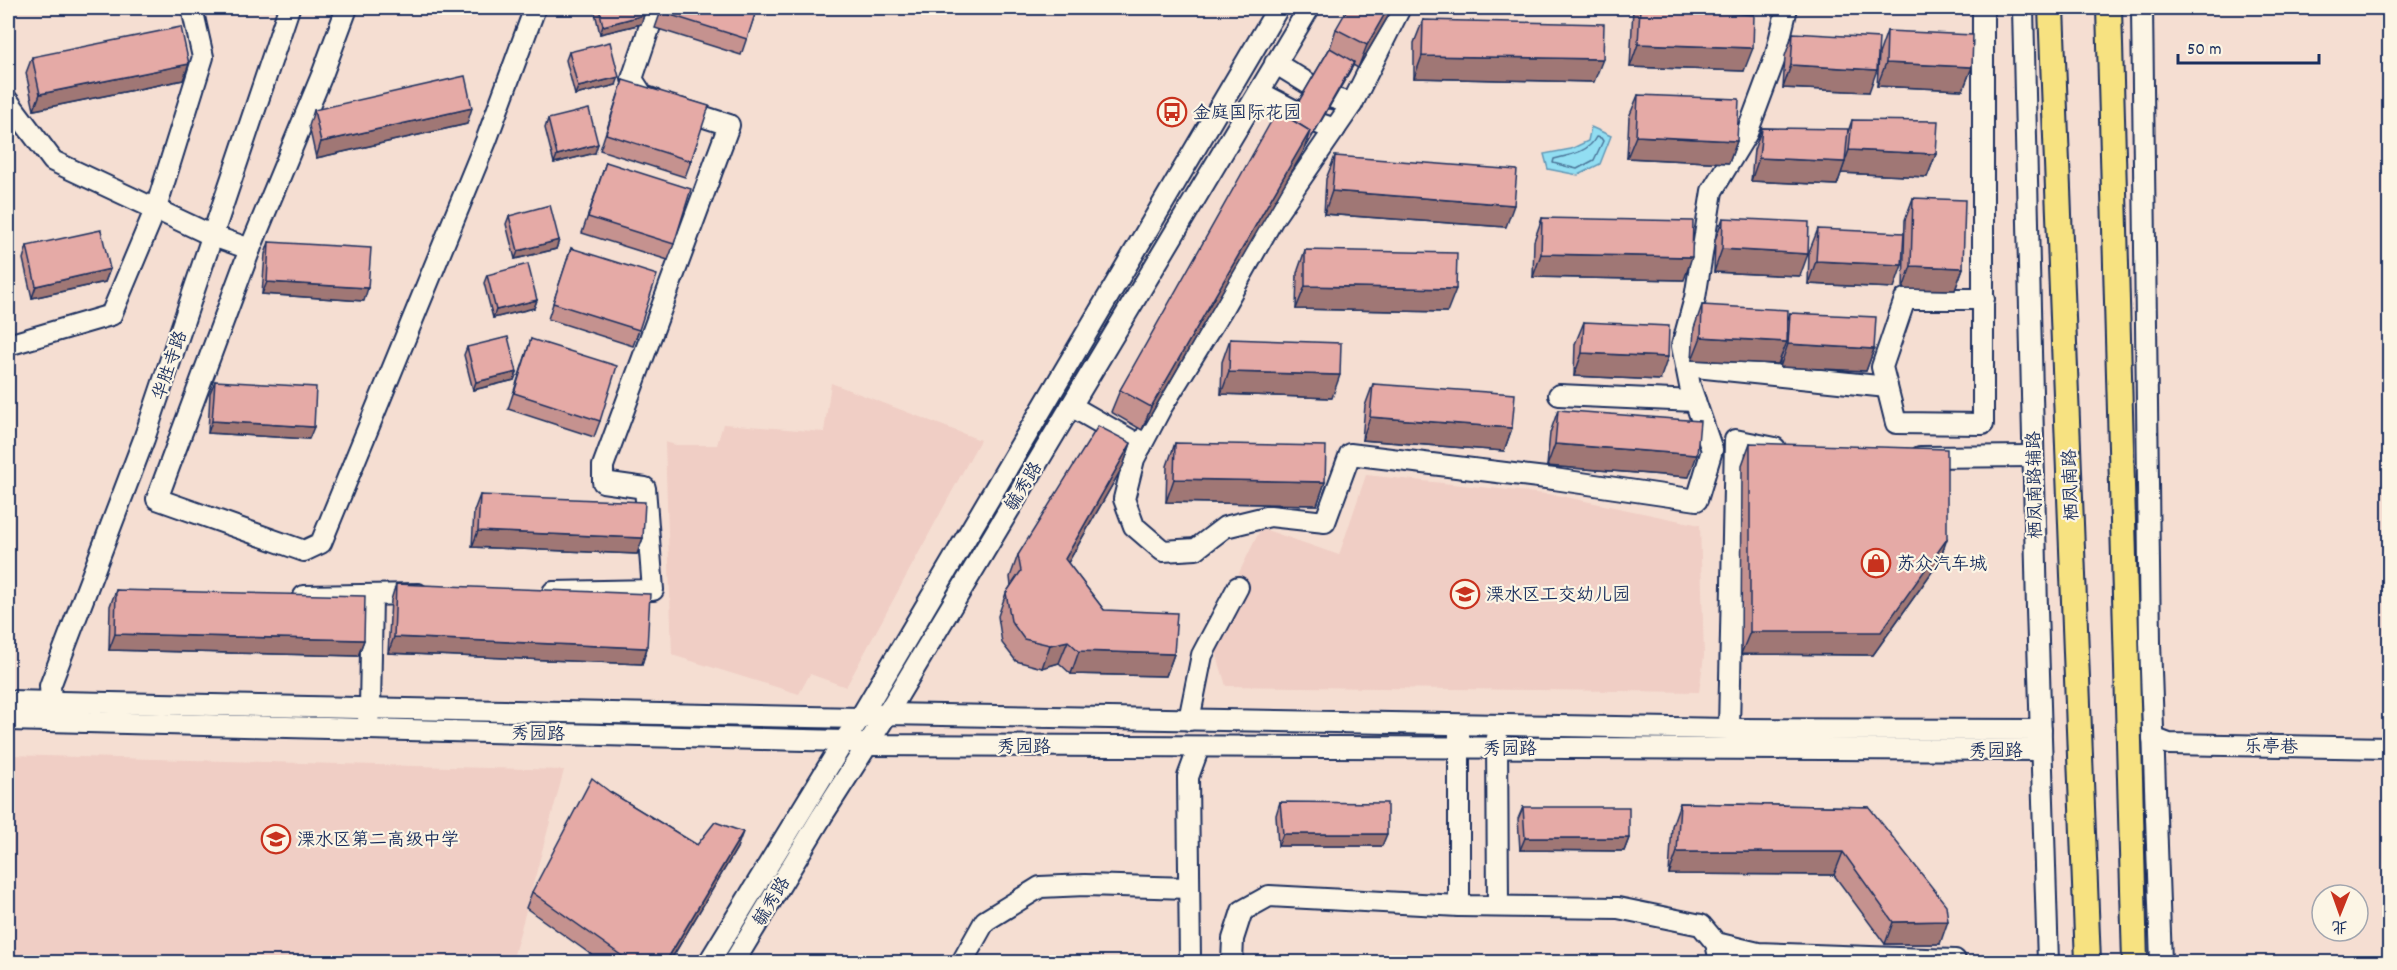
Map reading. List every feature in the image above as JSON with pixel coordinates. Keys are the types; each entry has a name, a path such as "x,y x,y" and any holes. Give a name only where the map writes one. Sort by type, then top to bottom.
{"main road":[{"name":"栖凤南路","path":"2050,8 2088,963"},
{"path":"2109,8 2135,963"}],"street":[{"path":"8,345 111,315 156,208 203,57 192,8"},
{"name":"华胜寺路","path":"52,712 50,686 144,439 289,8"},
{"path":"347,8 322,75 250,249 157,499 304,550 321,543 486,141 535,8"},
{"path":"536,592 652,590 645,488 603,482 603,466 729,125 643,96 632,79 656,8"},
{"name":"毓秀路","path":"709,963 860,718 1278,8"},
{"name":"毓秀路","path":"734,963 1309,8"},
{"path":"1400,8 1352,104 1273,219 1221,311 1161,408 1134,459 1124,499 1134,526 1163,551 1196,549 1225,527 1270,516 1325,522 1350,454 1554,479 1697,500 1712,450 1695,401 1682,346 1695,298 1712,191 1747,133 1775,58 1787,8"},
{"path":"1983,8 1984,299 1983,424 1896,423 1882,367 1905,299 1984,299"},
{"name":"栖凤南路辅路","path":"2023,8 2048,963"},
{"path":"2142,8 2150,642 2161,963"},
{"path":"1275,63 1330,97 1352,104"},
{"path":"1259,92 1320,124 1335,129"},
{"path":"8,101 53,161 213,236 250,249"},
{"path":"1686,366 1887,387"},
{"path":"1558,395 1695,401"},
{"path":"1071,406 1141,446"},
{"path":"1729,729 1735,440 1790,451"},
{"path":"1903,457 2033,456"},
{"path":"1189,720 1202,655 1238,587"},
{"path":"290,596 442,594"},
{"path":"367,729 370,708 372,595"},
{"name":"秀园路","path":"8,701 52,712 367,729 844,741 866,745 2041,750"},
{"name":"秀园路","path":"8,720 52,712 370,708 860,718 886,714 1729,729 2041,730"},
{"path":"1459,906 1457,748 1460,724"},
{"path":"1497,725 1498,906"},
{"name":"乐亭巷","path":"2153,738 2169,744 2390,748"},
{"path":"1190,963 1188,777 1199,747"},
{"path":"962,963 985,921 1040,887 1084,885 1189,888"},
{"path":"1232,963 1233,939 1242,910 1269,896 1459,906 1618,908 1701,925 1716,943 1720,963"},
{"path":"1716,943 1758,953 1955,960"}],"shaded area":[{"path":"831,383 980,440 846,687 810,674 799,694 672,655 665,442 676,445 717,445 723,424 824,432"},
{"name":"溧水区工交幼儿园","path":"1366,475 1556,495 1700,525 1704,656 1699,692 1226,686 1210,632 1261,528 1339,555"},
{"name":"溧水区第二高级中学","path":"8,755 564,770 512,962 8,962"}],"water":[{"path":"1591,127 1611,136 1600,164 1578,175 1548,169 1544,154 1571,149 1588,141"}],"building":[{"path":"599,8 643,8 644,15 603,26"},
{"path":"662,8 757,8 747,39 661,12"},
{"path":"1348,8 1388,8 1367,45 1336,29"},
{"path":"1640,8 1754,8 1754,14 1730,13 1754,15 1753,48 1638,44"},
{"path":"1423,20 1604,24 1603,59 1422,56"},
{"path":"181,27 189,64 40,94 32,57"},
{"path":"1887,31 1973,35 1972,67 1886,63"},
{"path":"1793,33 1879,38 1877,70 1791,65"},
{"path":"610,42 619,77 578,87 569,52"},
{"path":"1330,48 1354,62 1304,150 1310,131 1289,118"},
{"path":"465,76 472,108 321,142 314,110"},
{"path":"623,80 709,106 691,161 606,134"},
{"path":"1638,95 1739,99 1737,141 1636,136"},
{"path":"589,109 598,144 557,155 548,119"},
{"path":"1277,111 1310,131 1151,407 1120,390"},
{"path":"1852,120 1938,121 1936,154 1849,150"},
{"path":"1762,128 1848,129 1845,162 1759,158"},
{"path":"1335,156 1517,170 1514,205 1332,191"},
{"path":"606,162 691,189 674,244 588,217"},
{"path":"1913,198 1965,200 1963,268 1911,266"},
{"path":"550,205 559,240 518,251 509,216"},
{"path":"1542,218 1693,221 1692,257 1541,254"},
{"path":"1723,218 1809,222 1808,254 1722,249"},
{"path":"1818,229 1904,233 1902,265 1816,261"},
{"path":"101,230 110,269 36,286 27,246"},
{"path":"269,242 371,248 368,288 267,282"},
{"path":"571,248 657,275 639,330 553,303"},
{"path":"1305,250 1457,253 1456,289 1305,286"},
{"path":"528,264 537,300 496,310 487,275"},
{"path":"1702,305 1788,310 1787,342 1701,337"},
{"path":"1790,313 1876,317 1874,349 1788,344"},
{"path":"1584,322 1669,326 1668,357 1582,353"},
{"path":"508,337 517,372 476,382 467,347"},
{"path":"531,339 617,366 600,421 514,393"},
{"path":"1230,339 1341,343 1340,375 1229,372"},
{"path":"215,381 316,387 314,427 212,421"},
{"path":"1373,384 1515,394 1512,428 1370,417"},
{"path":"1558,410 1700,421 1697,455 1555,444"},
{"path":"1098,426 1131,443 1065,559 1104,610 1177,613 1174,654 1079,651 1068,641 1050,645 1024,639 1011,621 1006,593 1021,571 1018,555"},
{"path":"8,430 10,430 8,459"},
{"path":"1175,443 1326,446 1325,482 1174,479"},
{"path":"1750,443 1947,449 1947,539 1881,632 1750,632"},
{"path":"480,495 645,502 643,538 478,531"},
{"path":"8,583 11,583 8,624"},
{"path":"396,584 650,594 647,648 394,637"},
{"path":"116,590 365,596 364,640 115,634"},
{"path":"592,778 610,792 697,845 715,822 743,832 665,963 632,963 532,892"},
{"path":"1280,802 1387,803 1387,834 1283,834"},
{"path":"1680,803 1869,807 1946,905 1948,921 1893,922 1843,852 1677,852"},
{"path":"1523,807 1629,807 1629,838 1525,838"},
{"path":"1334,957 1441,957 1441,963 1243,963 1243,961 1335,961"}],"place":[{"name":"金庭国际花园","path":"1172,112"},
{"name":"苏众汽车城","path":"1876,563"},
{"name":"溧水区工交幼儿园","path":"1465,594"},
{"name":"溧水区第二高级中学","path":"276,839"}]}
